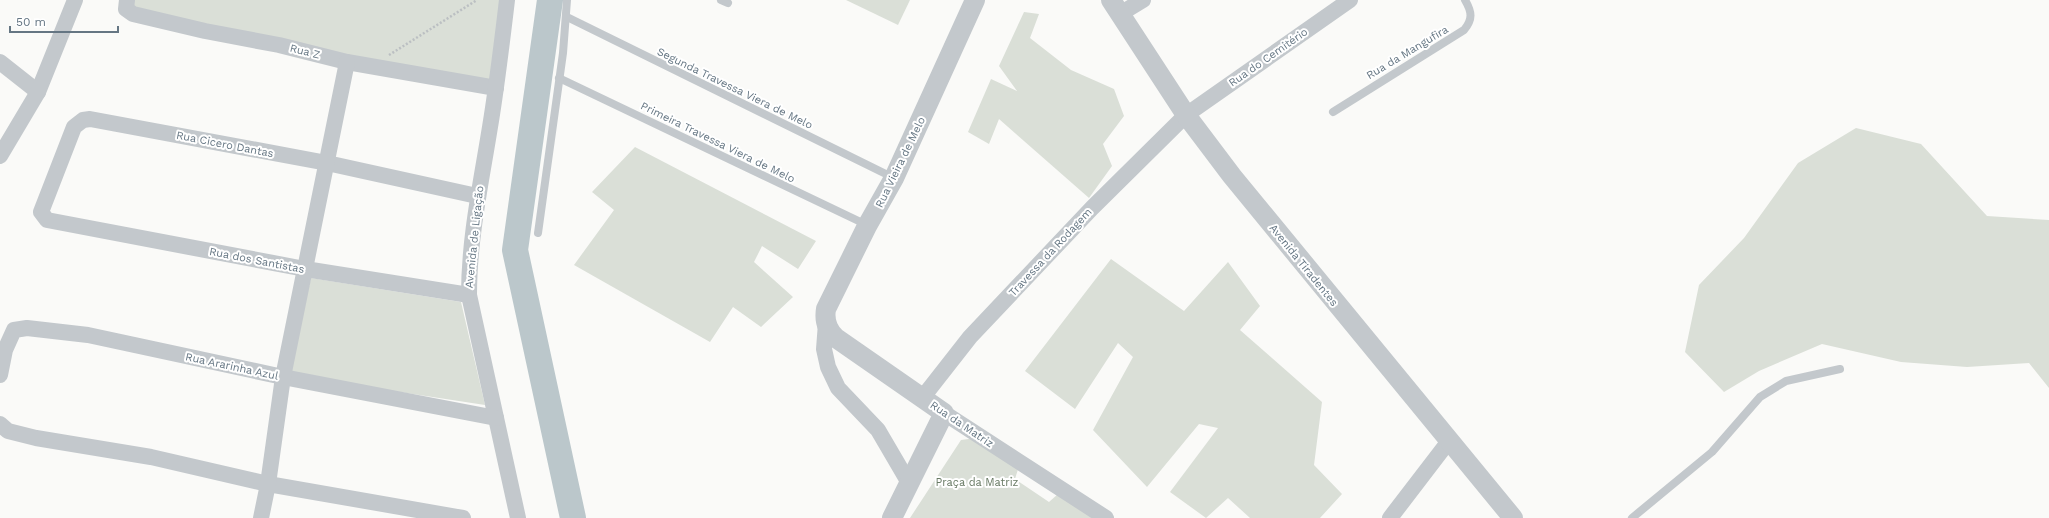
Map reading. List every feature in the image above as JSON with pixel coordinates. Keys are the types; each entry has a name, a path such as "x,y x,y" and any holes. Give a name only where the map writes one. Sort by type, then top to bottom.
{"street":[{"path":"0,156 38,92 75,0"},
{"name":"Rua Z","path":"127,0 126,9 134,14 205,31 279,45 370,67 496,88"},
{"name":"Avenida de Ligação","path":"507,0 496,88 478,196 468,274 468,296 518,518"},
{"name":"Rua Vieira de Melo","path":"826,323 825,317 828,302 867,226 894,178 975,0"},
{"path":"1116,7 1143,0"},
{"name":"Rua do Cemitério","path":"1186,115 1350,0"},
{"name":"Avenida Tiradentes","path":"1116,7 1186,115 1232,176 1513,518"},
{"path":"0,62 38,92"},
{"path":"261,518 268,484 283,377 348,62"},
{"name":"Travessa da Rodagem","path":"923,397 970,337 1092,208 1186,115"},
{"name":"Rua Cicero Dantas","path":"47,220 42,215 42,205 74,127 83,120 96,120 327,163 478,196"},
{"name":"Rua dos Santistas","path":"47,220 305,270 468,296"},
{"path":"826,323 824,349 828,367 838,388 878,430 909,483"},
{"name":"Rua da Matriz","path":"826,323 830,332 836,338 944,413 1106,518"},
{"name":"Rua Ararinha Azul","path":"0,375 9,338 14,330 27,328 88,335 283,377 496,418"},
{"path":"892,518 944,413"},
{"path":"0,424 8,431 36,438 151,457 268,484 463,518"},
{"path":"1390,518 1449,441"}],"lane":[{"path":"538,233 567,17 567,0"},
{"name":"Rua da Mangufira","path":"1333,112 1464,30 1471,18 1471,10 1465,0"},
{"name":"Segunda Travessa Viera de Melo","path":"567,17 894,178"},
{"name":"Primeira Travessa Viera de Melo","path":"559,78 867,226"},
{"path":"1632,518 1712,452 1760,397 1786,382 1840,369"}],"path":[{"path":"370,67 477,0"}],"green space":[{"path":"132,0 508,0 497,87 128,10"},
{"path":"846,0 910,0 898,25"},
{"path":"1024,12 1039,14 1030,38 1071,70 1114,89 1124,116 1103,144 1112,166 1089,198 999,119 989,144 968,132 991,79 1017,91 999,66"},
{"path":"1856,128 1921,144 1987,216 2049,220 2049,388 2029,363 1967,367 1901,362 1822,344 1759,371 1724,392 1685,352 1699,285 1744,238 1798,163"},
{"path":"635,147 816,241 798,269 762,246 754,262 793,297 761,327 733,307 710,342 574,265 614,210 592,192"},
{"path":"1111,259 1184,311 1228,262 1260,306 1240,330 1322,402 1314,465 1342,494 1320,518 1250,518 1228,498 1206,518 1170,492 1218,428 1199,424 1147,487 1093,430 1133,357 1118,343 1075,409 1025,371"},
{"path":"311,278 461,302 485,405 288,375"},
{"name":"Praça da Matriz","path":"976,438 1019,466 1015,479 1049,502 1058,494 1093,518 910,518 961,440"}],"waterway":[{"path":"550,0 515,250 573,518"}]}
